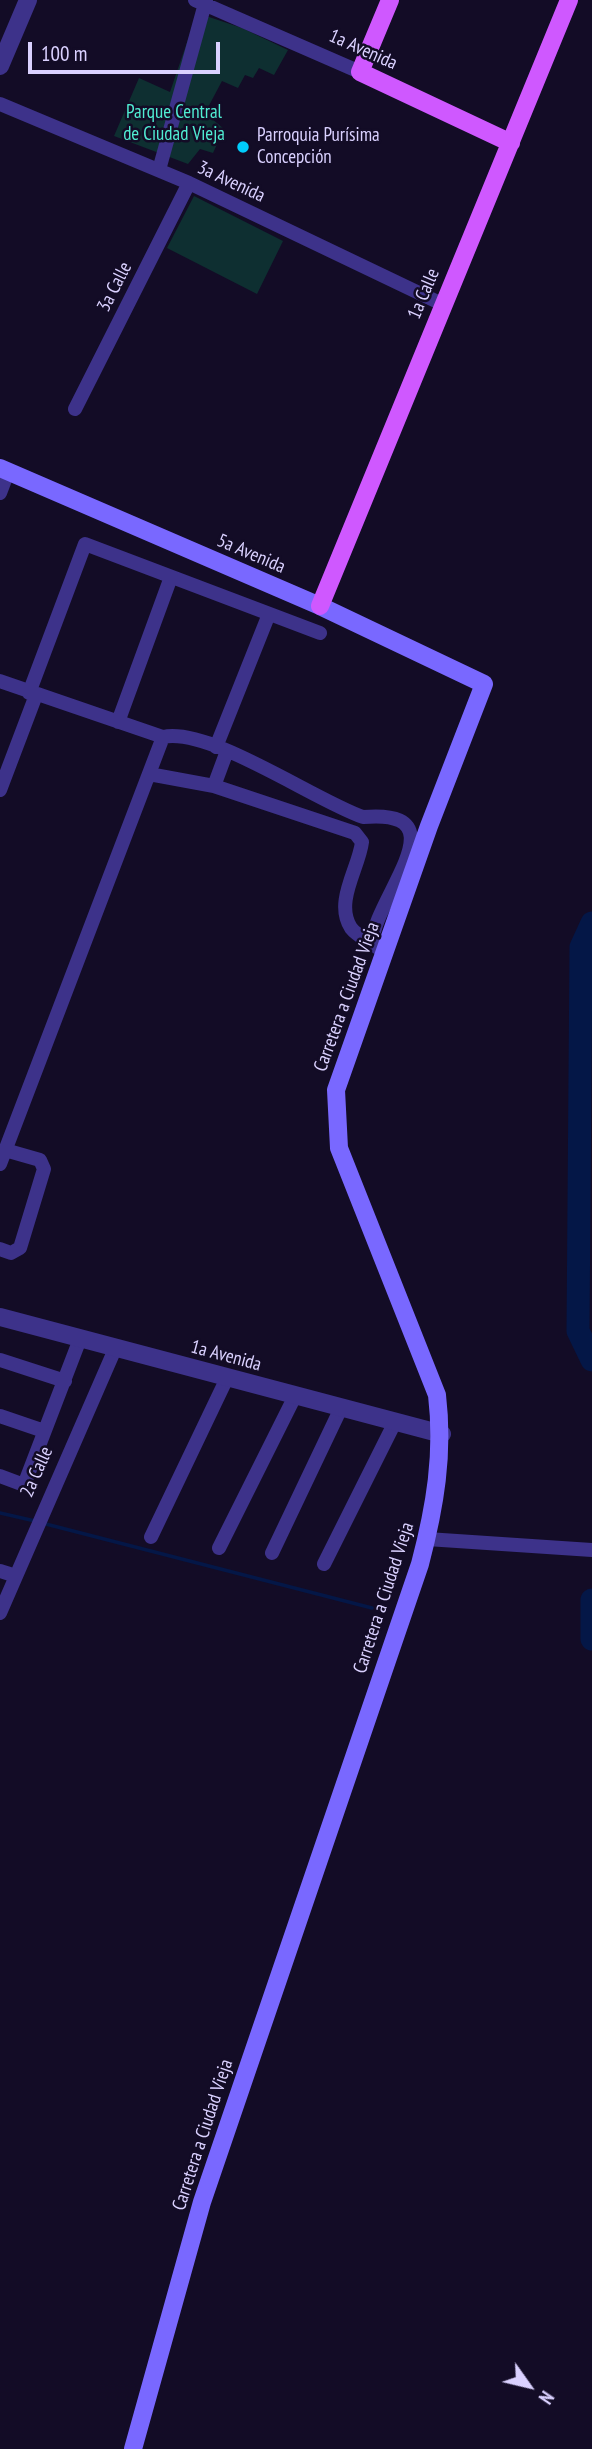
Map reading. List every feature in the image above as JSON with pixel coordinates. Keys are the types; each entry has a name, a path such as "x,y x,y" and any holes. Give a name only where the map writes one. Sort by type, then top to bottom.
{"main road":[{"path":"360,72 390,0"},
{"name":"1a Calle","path":"320,606 569,0"},
{"name":"1a Avenida","path":"360,72 511,143"},
{"name":"5a Avenida","path":"4,470 320,606 484,684"},
{"name":"Carretera a Ciudad Vieja","path":"133,2449 202,2202 427,1539 438,1483 442,1439 437,1395 339,1148 336,1090 379,948 484,684"}],"street":[{"path":"0,66 28,0"},
{"path":"159,170 202,1"},
{"name":"1a Avenida","path":"202,1 360,72"},
{"name":"3a Avenida","path":"0,104 189,183 442,304"},
{"name":"3a Calle","path":"75,409 189,183"},
{"path":"0,493 4,470"},
{"path":"0,790 85,544 320,633"},
{"path":"118,722 171,577"},
{"path":"215,786 222,749 268,614"},
{"path":"0,681 163,737 176,735 222,749 345,811 363,817 385,815 401,819 410,830 412,844 376,918 379,948"},
{"path":"0,1249 11,1253 20,1248 44,1169 40,1160 2,1157 163,737"},
{"path":"149,774 215,786 355,833 362,842 348,887 346,915 352,929 379,948"},
{"name":"1a Avenida","path":"0,1317 395,1422 442,1439"},
{"path":"0,1476 23,1485 80,1339"},
{"name":"2a Calle","path":"0,1613 115,1349"},
{"path":"0,1360 65,1381"},
{"path":"151,1537 227,1378"},
{"path":"219,1548 295,1396"},
{"path":"272,1553 341,1408"},
{"path":"0,1416 44,1431"},
{"path":"324,1564 395,1422"},
{"path":"427,1539 592,1550"},
{"path":"0,1571 16,1576"}],"green space":[{"name":"Parque Central de Ciudad Vieja","path":"197,13 242,28 288,50 274,75 259,68 253,78 245,75 238,88 222,81 205,113 224,129 213,153 200,149 188,164 114,136 139,78 170,92"},
{"path":"194,196 283,241 257,294 167,248"}],"waterway":[{"path":"592,923 581,947 578,1331 592,1360"},
{"path":"0,1513 35,1521"},
{"path":"42,1523 372,1608"},
{"path":"592,1600 592,1639"}],"place":[{"name":"Parroquia Purísima Concepción","path":"243,147"}]}
